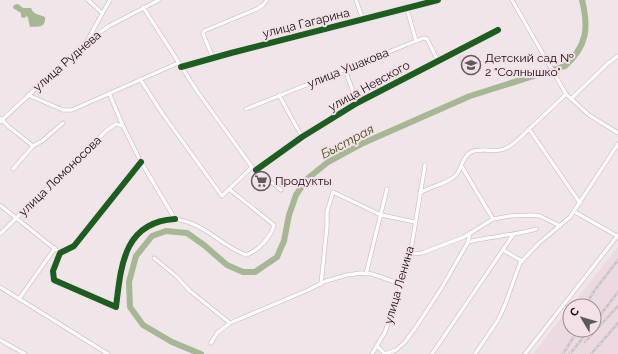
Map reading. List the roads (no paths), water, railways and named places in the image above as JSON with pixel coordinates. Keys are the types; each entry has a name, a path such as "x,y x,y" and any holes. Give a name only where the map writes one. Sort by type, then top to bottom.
{"street":[{"path":"88,0 102,13"},
{"path":"87,41 110,0"},
{"name":"улица Руднева","path":"33,146 1,120 87,41 109,26 159,0"},
{"path":"213,58 204,31 257,9 267,0"},
{"path":"356,0 363,20"},
{"name":"улица Гагарина","path":"181,67 438,0"},
{"path":"512,0 566,94 589,115 618,133"},
{"path":"143,7 197,91 252,167 281,190"},
{"path":"407,9 416,41 424,38 427,39 438,61"},
{"name":"улица Невского","path":"256,170 302,138 357,103 498,30"},
{"name":"улица Ушакова","path":"246,109 416,41"},
{"path":"571,99 607,64 618,56"},
{"path":"28,95 63,110 72,110 178,63"},
{"name":"улица Невского","path":"345,69 357,103"},
{"path":"140,79 162,113 222,196 252,167"},
{"path":"109,93 141,162 176,219"},
{"path":"420,193 428,188 443,183 456,175 462,167 464,158 470,152 482,149 504,149 518,140 566,94"},
{"path":"280,95 302,138"},
{"path":"13,169 33,146 42,141 63,123"},
{"name":"улица Ломоносова","path":"0,234 107,130 116,124 123,126"},
{"path":"529,129 580,203"},
{"path":"475,354 498,320 522,261 538,244 575,212 618,144"},
{"path":"141,162 74,246 60,254 53,271 54,280 116,307 120,273 124,256 134,238 141,230 163,219 176,219 196,224 229,246 246,255 257,249 273,230 274,225 229,189"},
{"name":"улица Ленина","path":"372,354 385,332 408,262 425,165"},
{"path":"462,167 493,219"},
{"path":"366,274 387,189"},
{"path":"321,284 327,212 333,192 381,215 415,222"},
{"path":"0,205 55,248 60,254"},
{"path":"525,354 618,235 575,212"},
{"path":"410,254 422,253 464,237 493,219 510,216 532,215 540,216 560,226"},
{"path":"468,242 513,235 536,229"},
{"path":"377,346 385,354 396,350 405,342 442,290 468,242 470,233"},
{"path":"432,354 513,235"},
{"path":"19,299 55,248"},
{"path":"503,250 522,261"},
{"path":"154,258 176,276 190,291 230,323"},
{"path":"211,343 217,333 230,323 321,284 347,275 372,274 401,284"},
{"path":"0,287 108,354"},
{"path":"0,340 25,354"}],"waterway":[{"name":"Быстрая","path":"201,354 172,342 143,325 130,307 129,282 136,256 152,236 166,231 187,233 204,245 227,265 243,272 255,272 277,257 284,241 289,215 296,195 307,179 328,162 361,144 470,96 565,66 572,59 582,44 585,28 582,0"}],"railway":[{"path":"590,298 618,260"},
{"path":"602,313 618,292"},
{"path":"585,342 618,306"},
{"path":"591,354 618,323"},
{"path":"563,354 573,338"},
{"path":"570,354 583,338"}],"place":[{"name":"Детский сад № 2 \"Солнышко\"","path":"471,65"},
{"name":"Продукты","path":"261,181"}]}
